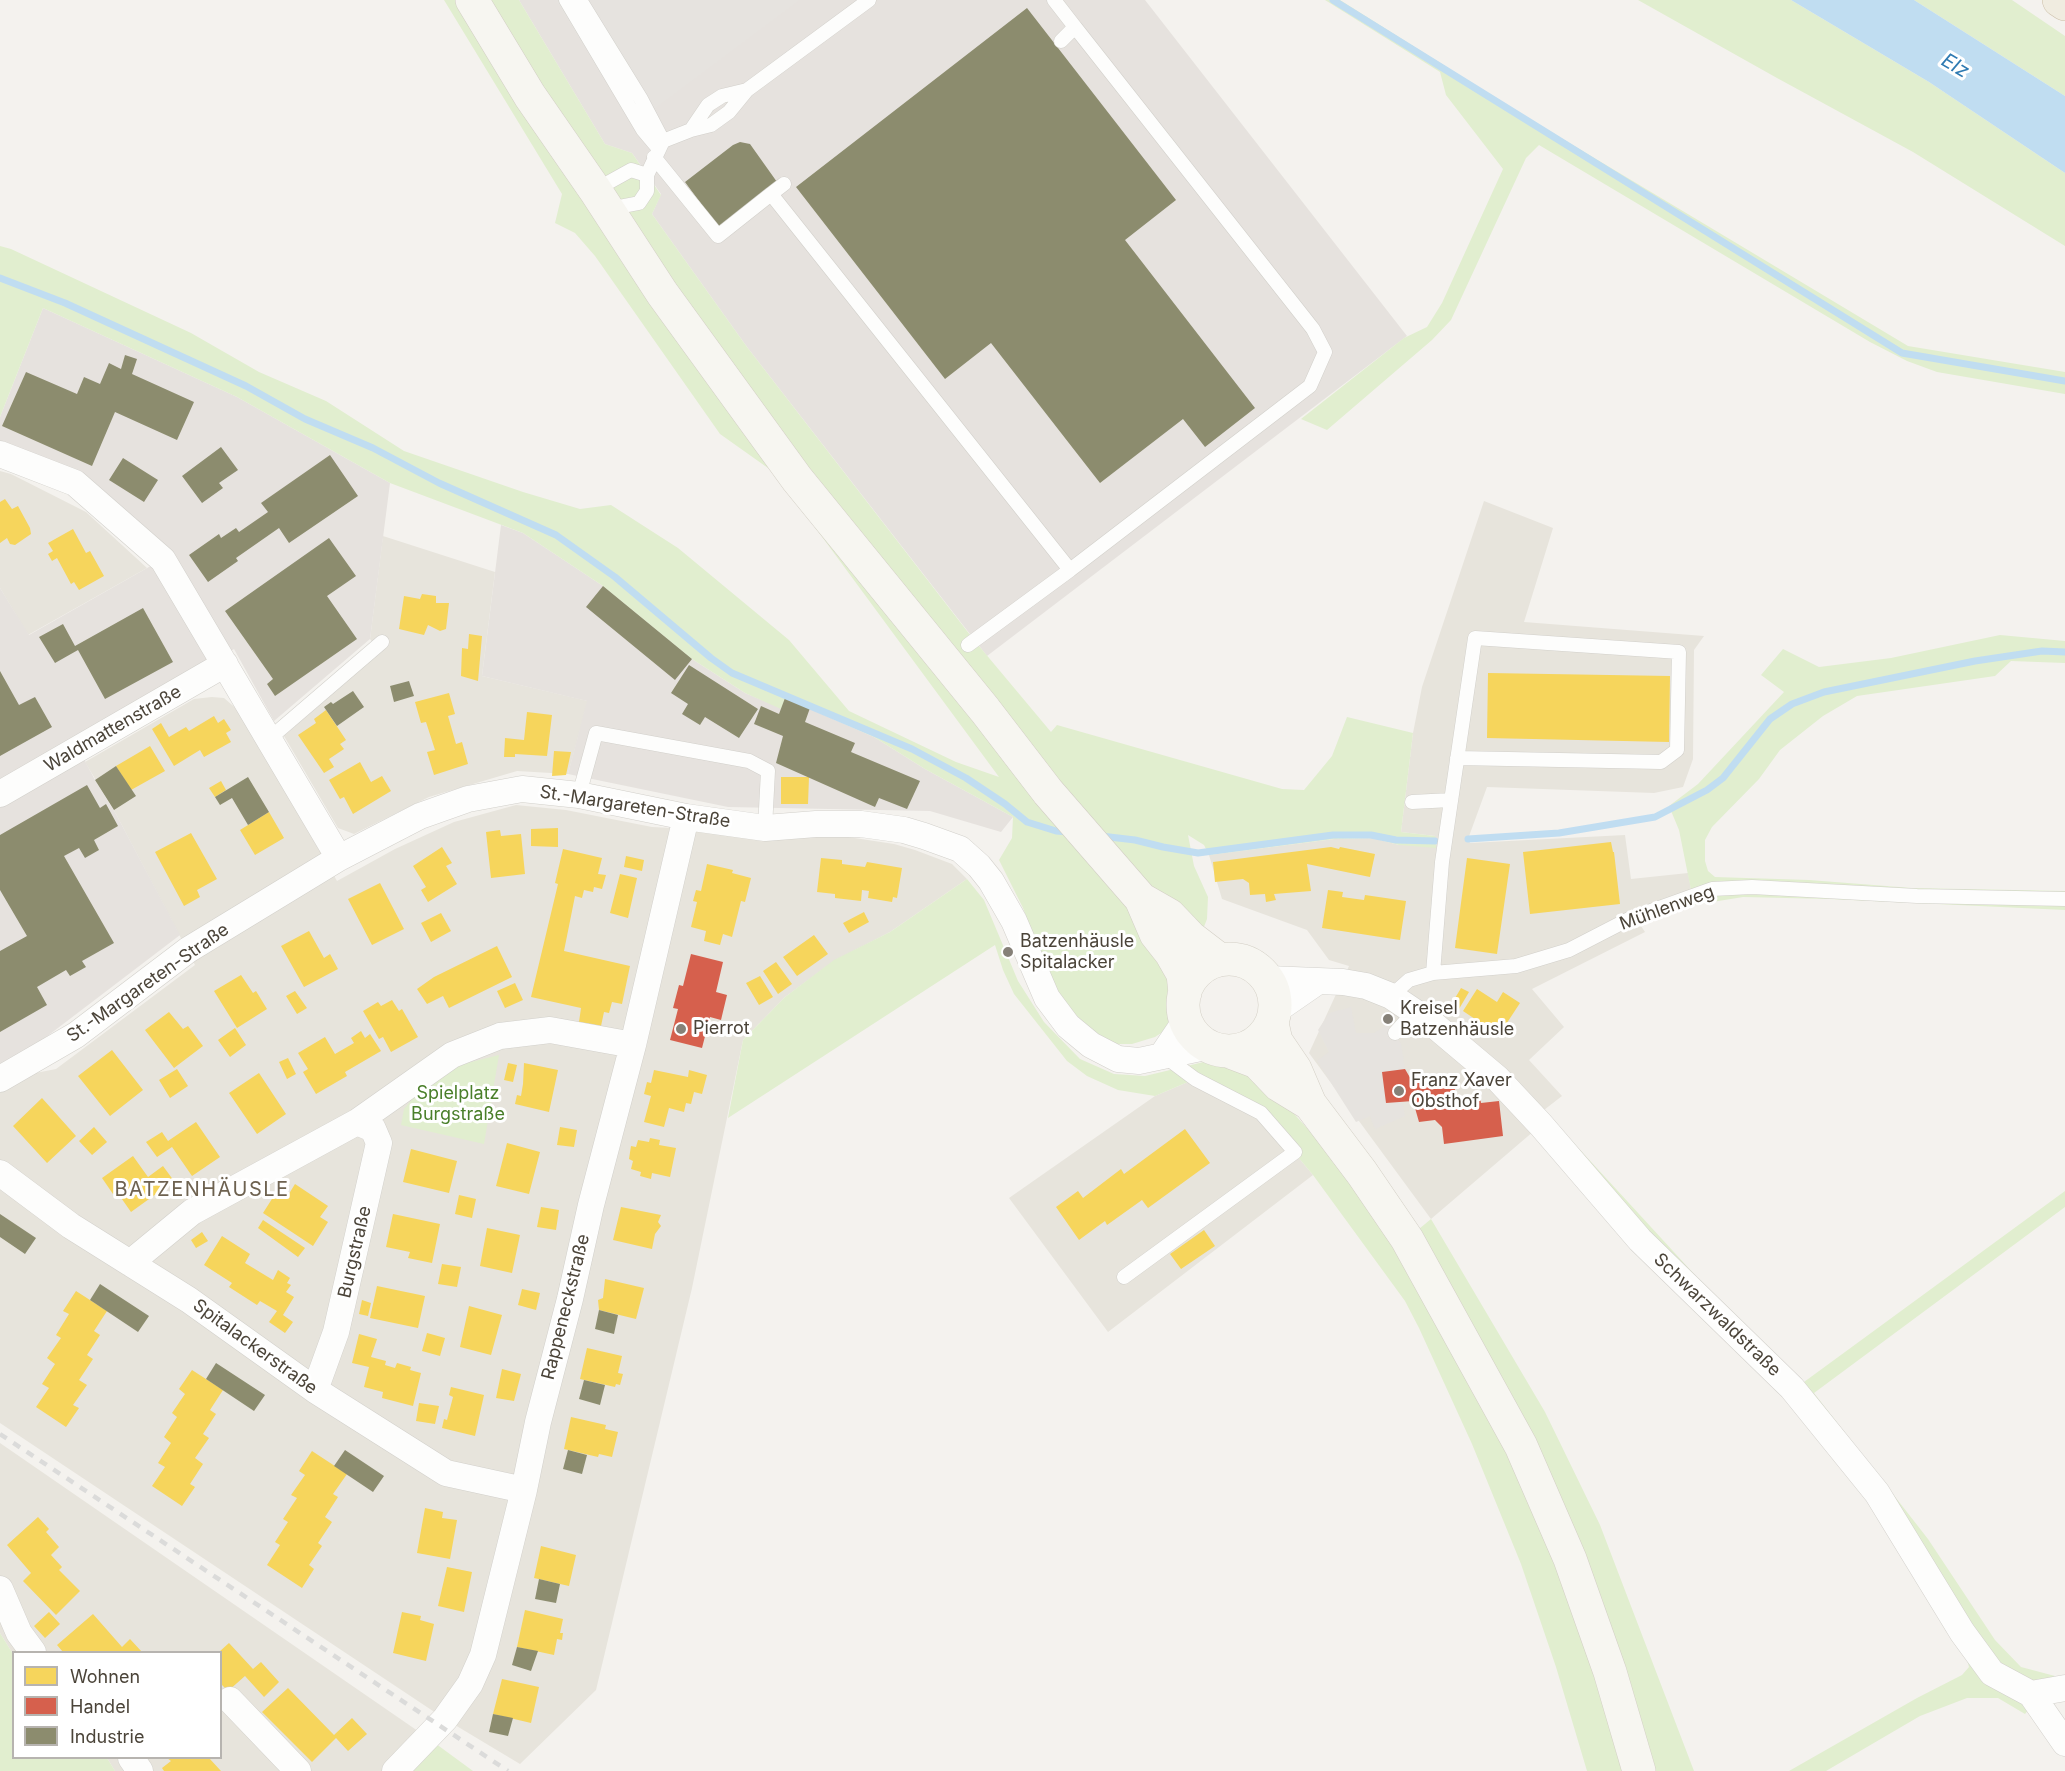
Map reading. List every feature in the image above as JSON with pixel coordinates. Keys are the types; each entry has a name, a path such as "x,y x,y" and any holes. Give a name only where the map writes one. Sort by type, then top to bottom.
{"highway":[{"path":"2059,0 2065,4"}],"main road":[{"path":"472,0 530,96 602,199 662,293 797,479 985,710 1048,792 1102,855 1141,898 1169,915 1190,937 1220,960"},
{"path":"1141,898 1156,934 1171,953 1183,974 1186,1006 1196,1035 1219,1048 1257,1062 1279,1085 1310,1104"},
{"path":"1186,1006 1189,983 1202,968 1220,960 1234,959 1247,962 1268,979 1275,1000 1273,1017 1276,1041 1295,1069 1310,1104 1362,1173 1407,1239 1521,1446 1570,1559 1610,1672 1639,1771"},
{"path":"1219,1048 1237,1050 1254,1044 1267,1030 1273,1017"}],"street":[{"path":"0,454 75,483 163,560 339,858"},
{"name":"Waldmattenstraße","path":"0,795 225,664"},
{"name":"St.-Margareten-Straße","path":"0,1080 76,1035 188,950 339,858 420,816 468,799 522,789 579,795 686,817 765,828 816,824 861,824 904,830 960,849 979,866 991,881 1014,921 1047,998 1068,1026 1091,1046 1118,1059 1138,1060 1163,1054 1219,1048"},
{"name":"Rappeneckstraße","path":"395,1771 445,1719 470,1684 483,1655 591,1205 633,1045 686,817"},
{"name":"Schwarzwaldstraße","path":"1268,979 1343,982 1366,986 1391,996 1434,1025 1497,1078 1541,1125 1640,1240 1792,1388 1877,1493 1962,1632 1992,1673 2031,1694"},
{"path":"1273,1017 1317,982"},
{"path":"1163,1054 1186,1006"},
{"path":"130,1263 192,1212 357,1122 452,1055 500,1036 550,1030 633,1045"},
{"name":"Burgstraße","path":"315,1390 336,1332 379,1143 373,1129 357,1122"},
{"name":"Spitalackerstraße","path":"0,1173 72,1226 189,1300 315,1390 446,1473 524,1490"},
{"path":"0,1589 19,1633 32,1651"},
{"path":"2065,1688 2031,1694 2065,1743"},
{"path":"230,1700 298,1771"}],"lane":[{"path":"566,0 643,130 718,236 784,184"},
{"path":"580,0 640,99 658,149"},
{"path":"602,199 639,203 647,191 647,175 658,149 691,130 708,105 722,96 747,90 868,0"},
{"path":"968,645 1310,386 1325,352 1313,329 1054,0"},
{"path":"1061,41 1075,27"},
{"path":"602,199 631,170 647,175"},
{"path":"771,194 1070,570"},
{"path":"1433,973 1442,862 1457,758 1475,638 1679,652 1677,750 1661,762 1457,758"},
{"path":"269,739 382,642"},
{"path":"579,795 596,733 749,761 768,771 765,828"},
{"path":"1412,802 1451,800"},
{"name":"Mühlenweg","path":"1391,996 1409,980 1433,973 1516,966 1569,950 1631,918 1712,889 1752,887 1917,896 2065,899"},
{"path":"1395,1033 1414,1012"},
{"path":"1124,1277 1295,1152 1262,1113 1195,1079 1163,1054"}],"shaded area":[{"path":"519,0 1145,0 1407,336 987,656 747,347 652,214 661,194 632,153 605,144"},
{"path":"555,0 800,0 633,125"},
{"path":"43,308 237,397 390,483 370,639 274,721 234,649 74,740 180,935 33,1047 0,1079 0,588 29,635 170,555 136,519 61,466 0,452 0,417"},
{"path":"0,471 11,474 86,512 147,568 28,635 0,588"},
{"path":"1484,501 1553,528 1524,622 1704,636 1694,650 1693,759 1683,787 1654,793 1487,787 1468,839 1470,843 1625,835 1631,879 1688,873 1694,905 1639,923 1645,932 1532,989 1564,1027 1529,1060 1562,1096 1544,1110 1541,1125 1431,1219 1309,1053 1349,966 1329,960 1307,930 1222,899 1209,855 1334,839 1373,838 1399,845 1435,836 1401,832 1413,733 1422,687"},
{"path":"501,525 523,533 603,586 692,659 745,693 781,708 785,698 874,737 925,769 1013,817 1001,832 930,811 728,807 568,774 587,701 482,676"},
{"path":"383,536 495,572 482,676 588,701 568,774 517,771 429,797 354,834 338,828 284,736 380,652 370,639"},
{"path":"224,698 239,711 337,881 395,849 454,822 516,805 566,810 652,827 848,837 894,844 952,864 967,879 890,932 834,961 785,997 743,1040 692,1288 596,1690 520,1764 445,1719 0,1423 0,1080 56,1069 195,965 116,814 85,762 194,699"},
{"path":"1351,1007 1356,1033 1374,1033 1387,1025 1401,1044 1405,1069 1386,1103 1402,1101 1405,1116 1375,1129 1370,1116 1356,1122 1317,1061 1329,1052 1318,1030 1329,1013"},
{"path":"1195,1079 1261,1113 1313,1175 1108,1332 1009,1198 1155,1096"},
{"path":"0,1443 428,1738 395,1771 115,1771 108,1759 222,1759 222,1651 12,1652 0,1633"}],"green space":[{"path":"444,0 519,0 605,144 632,153 661,195 652,214 747,347 974,640 1051,732 1057,725 1282,789 1304,790 1332,756 1347,717 1413,733 1401,832 1435,836 1436,848 1399,845 1373,838 1334,839 1209,855 1204,845 1188,835 1194,866 1208,897 1207,919 1177,996 1175,1024 1155,1037 1132,1044 1117,1044 1098,1037 1066,1005 1041,960 1023,908 999,860 1012,838 1013,817 925,769 874,737 786,698 781,709 745,693 692,659 603,586 523,533 390,483 237,397 43,308 0,417 0,246 11,249 191,333 259,372 326,401 404,451 580,509 611,505 678,548 789,640 849,711 956,762 999,777 775,473 720,434 595,256 575,233 555,223 562,194"},
{"path":"1325,0 1340,0 1526,117 1908,346 2065,372 2065,394 1937,372 1907,361 1870,342 1539,145 1526,158 1451,320 1432,340 1327,430 1301,419 1404,338 1427,327 1442,303 1503,169 1446,95 1440,72"},
{"path":"1638,0 1791,0 1929,82 2065,173 2065,246 1913,152"},
{"path":"1914,0 2012,0 2065,36 2065,96"},
{"path":"2000,635 2065,641 2065,663 2011,661 1995,676 1857,696 1823,716 1780,750 1759,779 1712,827 1705,840 1705,861 1708,871 1715,877 1809,880 1912,888 2065,891 2065,910 1743,897 1694,905 1679,830 1669,806 1698,784 1784,692 1761,675 1783,649 1819,667 1891,658"},
{"path":"967,879 984,900 1018,981 1044,1022 1080,1059 1114,1074 1145,1076 1212,1060 1237,1064 1260,1076 1407,1239 1431,1219 1545,1412 1600,1525 1694,1771 1587,1771 1556,1667 1521,1564 1472,1444 1419,1328 1405,1301 1313,1175 1261,1113 1195,1079 1155,1096 1118,1090 1087,1076 1067,1061 1014,994 995,945 728,1118 743,1040 785,997 834,960 890,932"},
{"name":"Spielplatz Burgstraße","path":"499,1055 484,1144 401,1125 404,1109 418,1092 459,1065"},
{"path":"1549,1116 1695,1275 1804,1382 2065,1191 2065,1207 1814,1393 1928,1539 1995,1640 2021,1667 2055,1676 2025,1714 1998,1698 1967,1698 1920,1716 1826,1771 1789,1771 1962,1675 1969,1667 1966,1656 1853,1479"},
{"path":"0,1633 12,1652 12,1759 108,1759 115,1771 0,1771"},
{"path":"428,1738 473,1771 395,1771"}],"water":[{"name":"Elz","path":"1791,0 1914,0 2065,96 2065,173 1929,82"}],"building: Wohnen":[{"path":"5,499 12,509 18,506 30,528 31,534 15,545 10,544 7,538 0,543 0,502"},
{"path":"73,529 86,553 90,551 104,576 79,590 74,582 71,584 57,558 52,561 48,554 53,551 48,543"},
{"path":"422,594 436,596 436,603 449,603 446,629 440,631 428,625 424,635 399,629 404,596 420,599"},
{"path":"469,634 482,636 478,681 461,676 462,648 468,649"},
{"path":"1488,673 1670,676 1669,742 1487,738"},
{"path":"449,693 455,714 448,716 456,744 462,742 468,764 434,775 427,752 435,750 426,722 421,723 415,702"},
{"path":"326,710 346,740 340,744 344,749 329,759 334,767 324,773 298,735 316,723 314,719"},
{"path":"527,712 552,715 547,756 515,754 515,757 504,757 505,738 524,740"},
{"path":"214,716 218,723 224,719 231,730 226,733 231,742 204,757 200,750 174,766 152,729 161,723 169,737 186,727 189,731"},
{"path":"150,746 165,771 131,790 116,766"},
{"path":"554,751 571,752 566,775 552,776"},
{"path":"360,762 371,782 382,776 391,791 353,814 344,797 340,799 329,780"},
{"path":"781,777 809,777 808,804 781,804"},
{"path":"221,781 226,790 215,797 209,788"},
{"path":"269,812 284,838 255,855 240,830"},
{"path":"558,828 558,847 531,846 531,829"},
{"path":"500,830 501,836 521,834 525,874 491,878 486,832"},
{"path":"191,833 217,879 197,890 200,897 184,906 155,852"},
{"path":"1611,842 1620,904 1530,914 1523,852"},
{"path":"442,847 452,863 446,866 457,884 428,902 421,890 426,887 413,866"},
{"path":"1331,847 1375,854 1370,877 1307,864 1311,891 1274,894 1276,900 1266,902 1265,894 1250,895 1249,883 1243,879 1215,882 1213,862"},
{"path":"563,849 602,858 598,874 606,875 602,889 594,887 593,892 584,890 582,898 575,896 564,951 630,966 622,1004 612,1002 609,1013 604,1012 601,1026 579,1022 581,1008 531,997 558,884 555,883"},
{"path":"626,856 644,860 642,871 624,867"},
{"path":"821,858 842,860 842,864 865,867 867,862 902,868 897,898 893,897 892,902 868,898 869,891 862,890 861,901 835,898 835,894 817,892"},
{"path":"1467,858 1510,864 1497,954 1455,948"},
{"path":"707,864 733,870 732,873 751,878 745,902 741,901 732,937 723,934 720,945 704,941 706,931 691,927 697,902 693,901 696,890 701,891"},
{"path":"620,874 637,878 628,918 610,913"},
{"path":"380,883 404,929 372,945 348,899"},
{"path":"1328,890 1343,892 1342,897 1364,900 1365,895 1406,901 1400,940 1322,928"},
{"path":"864,912 869,922 849,933 843,923"},
{"path":"441,913 451,931 431,942 421,923"},
{"path":"309,931 324,958 330,954 338,969 304,987 281,946"},
{"path":"814,935 828,954 797,976 783,957"},
{"path":"497,946 512,977 449,1008 443,996 427,1004 417,989 434,977"},
{"path":"776,962 792,984 778,994 763,971"},
{"path":"241,975 253,993 256,991 267,1009 237,1028 214,991"},
{"path":"760,976 773,997 759,1005 746,983"},
{"path":"515,983 523,1000 505,1008 497,991"},
{"path":"1461,988 1469,992 1459,1009 1451,1005"},
{"path":"1477,989 1497,1002 1503,992 1520,1003 1499,1035 1463,1011"},
{"path":"295,991 307,1008 297,1014 286,996"},
{"path":"392,1000 399,1011 402,1009 418,1037 391,1052 383,1037 379,1039 363,1011 378,1002 381,1006"},
{"path":"169,1012 183,1029 188,1026 203,1046 174,1068 145,1030"},
{"path":"235,1028 246,1045 230,1057 218,1040"},
{"path":"361,1031 365,1038 370,1034 381,1051 345,1072 347,1076 316,1094 303,1072 308,1069 298,1053 325,1037 335,1054 354,1043 351,1038"},
{"path":"112,1050 143,1090 110,1116 78,1076"},
{"path":"288,1058 296,1074 287,1079 279,1062"},
{"path":"508,1063 517,1065 513,1082 504,1080"},
{"path":"524,1063 558,1070 549,1112 515,1104 517,1095 521,1096"},
{"path":"177,1069 188,1086 170,1098 159,1080"},
{"path":"654,1070 688,1077 689,1070 707,1075 702,1094 694,1092 691,1104 686,1103 684,1112 669,1108 664,1127 644,1122 651,1096 644,1094 647,1082 651,1083"},
{"path":"259,1073 286,1114 257,1134 229,1093"},
{"path":"42,1098 76,1136 47,1163 13,1126"},
{"path":"196,1122 220,1157 192,1176 172,1147 157,1157 146,1142 162,1132 168,1141"},
{"path":"94,1127 107,1142 92,1155 79,1141"},
{"path":"560,1127 577,1130 574,1147 557,1145"},
{"path":"1185,1129 1210,1163 1148,1208 1142,1200 1107,1225 1105,1221 1079,1240 1056,1207 1078,1191 1083,1198 1121,1169 1124,1174"},
{"path":"650,1138 660,1140 659,1145 676,1148 670,1177 652,1173 651,1179 640,1176 641,1172 631,1169 633,1161 629,1159 631,1146 636,1147 638,1140 649,1142"},
{"path":"507,1143 540,1152 529,1194 496,1186"},
{"path":"411,1149 457,1161 449,1193 403,1182"},
{"path":"133,1156 148,1177 163,1166 174,1181 131,1212 117,1192 113,1194 102,1178"},
{"path":"295,1184 328,1206 320,1217 328,1222 313,1246 263,1213 277,1191 287,1197"},
{"path":"459,1195 476,1199 472,1218 455,1214"},
{"path":"541,1207 559,1210 556,1230 537,1227"},
{"path":"621,1207 661,1215 658,1222 661,1226 655,1234 652,1249 613,1240"},
{"path":"393,1214 440,1224 432,1263 408,1258 410,1252 386,1247"},
{"path":"263,1220 305,1248 298,1257 258,1228"},
{"path":"487,1228 520,1235 512,1273 480,1266"},
{"path":"1204,1230 1215,1246 1181,1269 1170,1254"},
{"path":"202,1232 208,1241 196,1248 191,1240"},
{"path":"222,1236 250,1254 245,1263 273,1280 278,1270 290,1278 287,1283 291,1285 286,1292 294,1297 283,1315 293,1322 285,1333 269,1322 277,1311 260,1301 257,1305 229,1287 232,1283 204,1265"},
{"path":"442,1264 461,1267 457,1287 438,1284"},
{"path":"605,1279 644,1288 636,1319 599,1310 598,1300 603,1298"},
{"path":"377,1286 425,1296 418,1328 370,1318"},
{"path":"522,1289 540,1293 536,1310 518,1305"},
{"path":"76,1291 107,1311 94,1331 100,1335 87,1355 93,1359 79,1380 87,1385 73,1405 79,1408 66,1427 36,1407 49,1388 42,1384 55,1364 47,1358 61,1338 56,1335 69,1314 63,1311"},
{"path":"362,1300 371,1303 368,1316 359,1314"},
{"path":"469,1306 502,1315 491,1355 460,1347"},
{"path":"427,1333 445,1338 440,1356 422,1351"},
{"path":"359,1334 377,1339 371,1357 386,1361 385,1365 395,1368 397,1363 421,1373 413,1406 382,1398 383,1392 364,1387 369,1367 352,1363"},
{"path":"587,1348 622,1356 618,1373 623,1374 620,1385 616,1384 615,1387 580,1379"},
{"path":"502,1369 521,1374 514,1401 496,1398"},
{"path":"192,1370 223,1390 210,1410 216,1414 203,1434 209,1438 195,1458 203,1464 190,1484 195,1487 182,1506 152,1486 165,1467 158,1463 171,1443 164,1437 177,1417 172,1413 185,1394 179,1389"},
{"path":"451,1387 484,1395 475,1436 442,1428 444,1419 447,1420 453,1397 449,1395"},
{"path":"419,1403 439,1406 435,1424 416,1421"},
{"path":"571,1417 606,1425 605,1429 618,1432 612,1457 599,1454 598,1457 564,1449"},
{"path":"312,1451 347,1474 333,1494 338,1497 325,1517 332,1522 318,1543 322,1546 309,1565 314,1569 302,1588 267,1565 280,1545 275,1542 288,1522 283,1519 297,1498 291,1495 305,1475 299,1471"},
{"path":"425,1508 443,1512 442,1518 457,1520 450,1559 417,1553"},
{"path":"38,1517 49,1529 46,1532 59,1547 51,1555 62,1567 59,1570 80,1591 56,1615 23,1581 31,1573 7,1545"},
{"path":"541,1546 576,1555 569,1586 534,1578"},
{"path":"447,1567 472,1572 464,1612 438,1606"},
{"path":"525,1610 563,1619 560,1633 563,1633 562,1640 557,1639 554,1655 517,1647"},
{"path":"49,1612 60,1624 45,1638 34,1626"},
{"path":"402,1612 421,1616 420,1620 434,1624 426,1661 393,1653"},
{"path":"93,1614 122,1647 130,1639 141,1651 62,1651 57,1645"},
{"path":"229,1643 253,1669 261,1662 279,1682 264,1697 245,1676 228,1691 222,1685 222,1651 220,1651"},
{"path":"502,1679 539,1687 531,1723 493,1714"},
{"path":"288,1688 334,1735 352,1718 367,1734 348,1751 336,1738 312,1762 262,1712"},
{"path":"168,1759 210,1759 221,1771 164,1771 162,1768 171,1761"}],"building: Handel":[{"path":"691,954 723,962 716,992 727,995 721,1020 710,1017 702,1048 670,1040 678,1009 673,1008 679,985 683,986"},
{"path":"1405,1069 1412,1081 1451,1076 1456,1093 1464,1100 1480,1097 1481,1103 1499,1101 1503,1136 1444,1144 1442,1127 1435,1120 1419,1122 1413,1101 1386,1103 1382,1072"}],"building: Industrie":[{"path":"1027,8 1176,200 1125,240 1255,408 1205,447 1183,419 1100,483 991,343 945,379 796,187"},
{"path":"740,142 750,144 777,182 718,227 685,182"},
{"path":"125,355 137,359 132,374 194,402 177,440 115,412 92,466 2,426 26,372 77,394 84,377 100,384 109,363 121,369"},
{"path":"221,447 238,470 219,483 223,488 202,503 182,476"},
{"path":"330,455 358,496 289,543 279,528 236,558 238,561 208,582 189,555 219,534 221,538 236,528 239,532 268,512 261,503"},
{"path":"123,458 158,480 144,502 109,480"},
{"path":"329,538 356,576 327,596 357,639 275,696 267,684 273,679 225,611"},
{"path":"603,586 692,659 675,680 586,607"},
{"path":"143,608 173,662 105,699 78,650 55,663 39,637 63,624 75,646"},
{"path":"689,665 758,709 739,738 705,717 700,725 682,714 688,704 671,693"},
{"path":"0,671 19,705 35,697 52,727 0,756"},
{"path":"409,681 414,696 394,702 390,686"},
{"path":"353,691 364,707 337,726 324,707"},
{"path":"785,698 810,708 805,722 855,743 851,752 920,781 907,809 879,798 875,807 776,763 783,736 754,724 761,706 779,714"},
{"path":"116,766 136,796 114,810 95,780"},
{"path":"248,777 269,812 248,825 232,798 220,805 215,797"},
{"path":"87,785 100,808 106,804 118,826 94,840 99,850 85,858 79,848 64,856 114,943 82,961 86,967 70,976 66,970 37,987 47,1005 0,1032 0,951 27,936 0,890 0,835"},
{"path":"0,1214 36,1238 25,1254 0,1237"},
{"path":"100,1284 149,1316 138,1332 90,1300"},
{"path":"599,1310 618,1315 614,1334 595,1329"},
{"path":"216,1363 265,1395 254,1411 206,1379"},
{"path":"584,1380 605,1385 600,1405 579,1399"},
{"path":"345,1450 384,1476 373,1492 334,1466"},
{"path":"568,1450 587,1455 582,1474 563,1469"},
{"path":"539,1579 560,1584 556,1603 535,1599"},
{"path":"517,1647 538,1651 531,1671 512,1665"},
{"path":"493,1714 513,1718 508,1736 489,1732"}],"waterway":[{"path":"1333,0 1902,353 2065,381"},
{"path":"0,278 65,303 246,386 305,419 373,448 439,483 556,535 615,577 732,673 912,749 966,778 1027,822 1056,831 1069,832"},
{"path":"1468,839 1559,833 1655,817 1707,790 1723,778 1770,719 1792,704 1824,692 1975,661 2042,651 2065,652"},
{"path":"1101,836 1135,840 1198,853 1333,835 1371,835 1396,840 1435,841"}],"railway":[{"path":"0,1434 508,1771"}],"place":[{"name":"Batzenhäusle Spitalacker","path":"1008,952"},
{"name":"Kreisel Batzenhäusle","path":"1388,1019"},
{"name":"Pierrot","path":"681,1029"},
{"name":"Franz Xaver Obsthof","path":"1399,1091"}],"district":[{"name":"BATZENHÄUSLE","path":"202,1190"}]}
